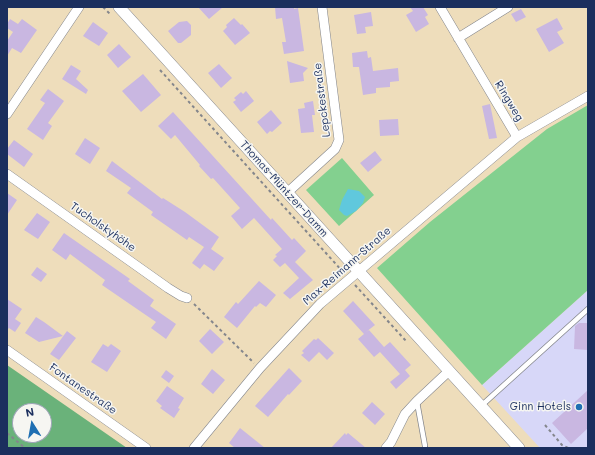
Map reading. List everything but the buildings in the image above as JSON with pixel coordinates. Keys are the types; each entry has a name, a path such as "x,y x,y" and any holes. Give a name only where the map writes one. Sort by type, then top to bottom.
{"street":[{"path":"7,114 79,7"},
{"name":"Thomas-Müntzer-Damm","path":"119,7 519,448"},
{"name":"Lepckestraße","path":"288,192 336,148 339,140 322,7"},
{"name":"Ringweg","path":"440,7 517,137 588,96"},
{"path":"458,38 508,7"},
{"name":"Max-Reimann-Straße","path":"194,448 260,368 320,304 517,137"},
{"name":"Tucholskyhöhe","path":"7,174 168,288 187,298"},
{"name":"Fontanestraße","path":"7,350 146,448"},
{"path":"386,448 391,442 405,414 417,400 449,371"}],"lane":[{"path":"481,406 588,309"},
{"path":"417,400 425,446"}],"path":[{"path":"103,7 114,19"},
{"path":"157,66 410,346"},
{"path":"187,298 260,368"},
{"path":"545,425 562,445 568,448"},
{"path":"7,432 25,448"}],"shaded area":[{"path":"588,290 588,448 540,448 482,385"}],"green space":[{"path":"588,105 588,290 482,385 377,268 430,222 547,129"},
{"path":"342,158 374,195 339,226 306,190"},
{"path":"7,365 127,448 7,448"}],"water":[{"path":"348,189 359,191 365,197 363,203 356,211 347,216 339,210"}],"place":[{"name":"Ginn Hotels","path":"579,407"}]}
